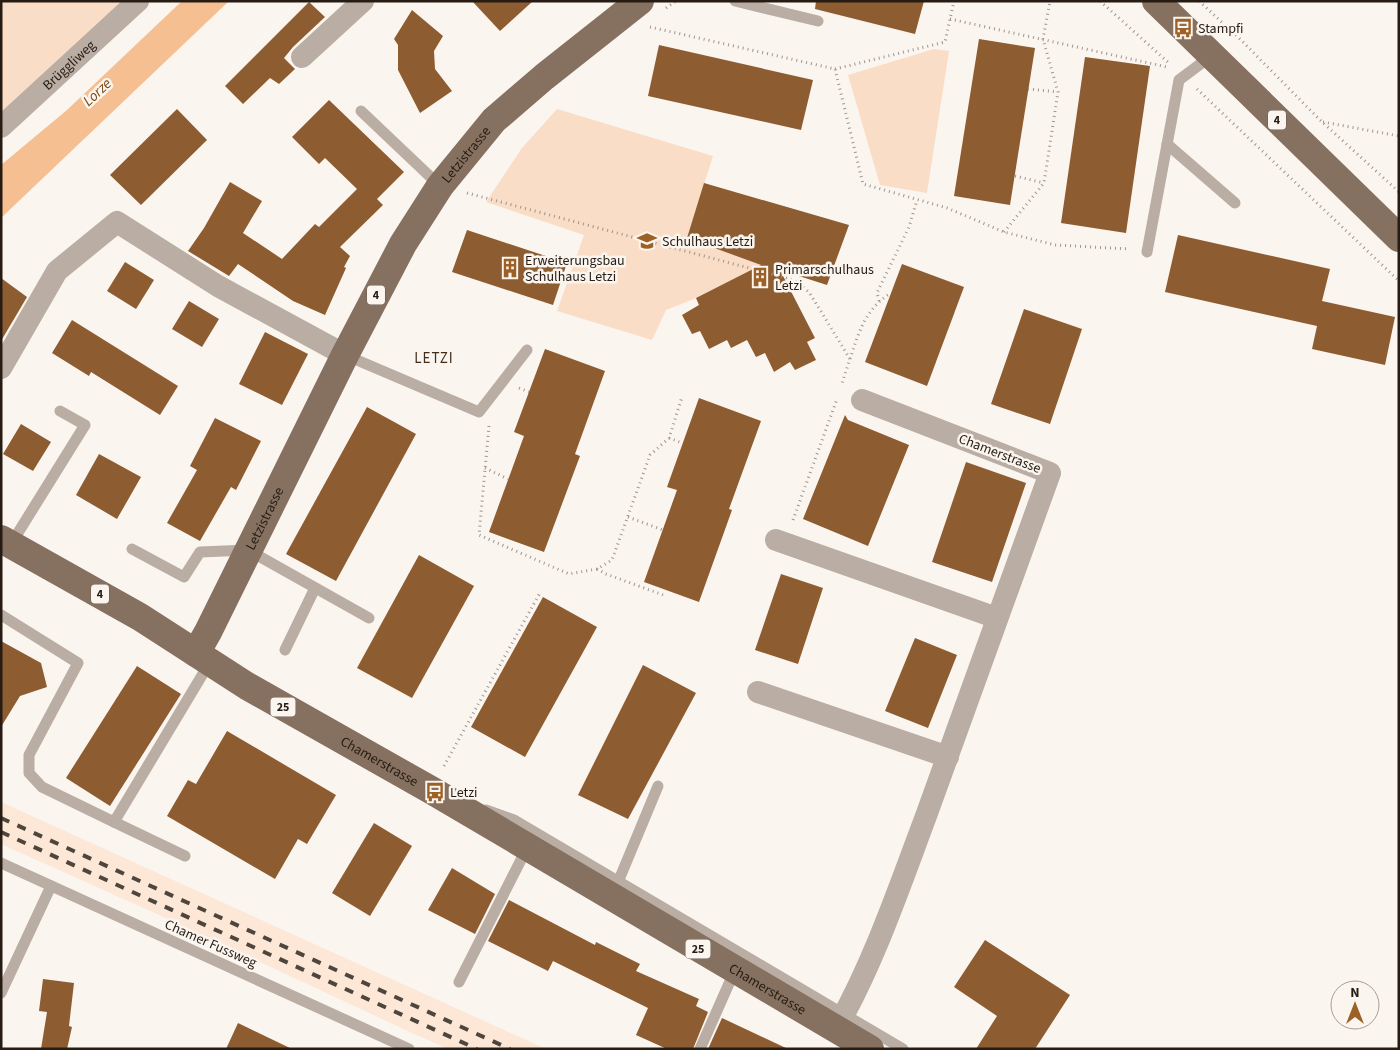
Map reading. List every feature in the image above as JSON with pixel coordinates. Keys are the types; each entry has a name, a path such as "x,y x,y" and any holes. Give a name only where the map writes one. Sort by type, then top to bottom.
{"main road":[{"name":"4","path":"1156,1 1399,238"},
{"name":"Letzistrasse","path":"203,657 212,625 345,355 403,244 440,186 494,120 544,77 641,13"},
{"name":"Chamerstrasse","path":"6,542 140,617 247,686 312,724 437,778 527,848 615,889 735,970 840,1021 870,1049"}],"street":[{"name":"Brüggliweg","path":"1,127 138,1"},
{"path":"302,57 363,1"},
{"path":"1,368 58,271 117,222 218,286 345,355"},
{"name":"Chamerstrasse","path":"840,1021 851,1002 888,917 948,757 1050,473 862,400"},
{"path":"780,541 997,618"},
{"path":"758,692 948,757"}],"lane":[{"path":"735,1 818,21"},
{"path":"1148,252 1180,80 1211,56"},
{"path":"361,111 440,186"},
{"path":"1167,144 1235,203"},
{"path":"345,355 479,412 527,350"},
{"path":"6,542 84,425 60,411"},
{"path":"132,549 184,576 200,552 248,550 369,618"},
{"path":"285,650 315,588"},
{"path":"1,615 78,663 29,755 29,773 42,786 185,856"},
{"path":"114,822 203,657"},
{"path":"437,778 514,820 615,889 840,1021 903,1049"},
{"path":"615,889 658,786"},
{"path":"459,982 527,848"},
{"name":"Chamer Fussweg","path":"1,863 409,1049"},
{"path":"1,993 51,886"},
{"path":"700,1049 735,970"}],"path":[{"path":"641,13 835,69 946,42 954,1"},
{"path":"1004,232 1044,183 1058,92 1043,39 1050,1"},
{"path":"950,19 1176,69 1100,1"},
{"path":"1199,1 1241,40 1322,122 1399,192"},
{"path":"835,69 863,184 947,208 1004,232 1055,245 1123,248 1148,252"},
{"path":"1190,83 1399,281"},
{"path":"1028,89 1058,92"},
{"path":"1322,122 1399,136"},
{"path":"1015,176 1044,183"},
{"path":"440,186 794,280 809,292 850,359"},
{"path":"879,301 877,292 909,227 917,200"},
{"path":"840,390 863,322 879,301 891,293"},
{"path":"479,412 489,424 479,535 569,574 597,569 612,560 650,455 669,438 682,397"},
{"path":"780,541 838,398"},
{"path":"669,438 682,443"},
{"path":"485,468 508,479"},
{"path":"628,516 662,530"},
{"path":"597,569 666,596"},
{"path":"437,778 541,591"}],"shaded area":[{"path":"1,1 136,1 1,119"},
{"path":"934,49 949,51 927,193 880,185 848,75"},
{"path":"557,109 713,156 687,238 761,265 696,298 666,310 652,340 557,311 584,235 486,202 522,148"},
{"path":"1,802 546,1049 448,1049 410,1032 1,844"}],"water":[{"name":"Lorze","path":"182,1 229,1 1,218 1,165 67,110"}],"building":[{"path":"472,1 533,1 500,31"},
{"path":"816,1 924,1 915,34 815,9"},
{"path":"309,2 325,17 284,58 295,69 279,84 270,78 243,104 225,86"},
{"path":"412,10 443,36 434,51 435,69 452,91 420,113 398,70 398,45 394,39"},
{"path":"979,39 1035,48 1010,205 954,196"},
{"path":"659,45 813,80 801,130 648,96"},
{"path":"1085,57 1150,66 1126,233 1061,223"},
{"path":"329,100 404,172 377,199 383,205 340,247 350,256 325,315 293,301 238,264 229,276 188,251 204,228 230,182 262,201 243,233 282,259 315,224 319,227 357,189 325,158 319,164 292,137"},
{"path":"177,109 207,140 141,205 110,175"},
{"name":"Primarschulhaus Letzi","path":"704,183 849,225 827,285 780,270 815,338 807,342 816,360 795,370 790,362 774,372 765,353 756,357 747,340 731,348 727,340 709,349 700,331 692,334 682,315 699,305 696,298 761,265 687,238"},
{"name":"Erweiterungsbau Schulhaus Letzi","path":"467,230 567,263 553,305 452,272"},
{"path":"1178,235 1330,269 1322,301 1395,317 1385,365 1312,349 1317,326 1165,292"},
{"path":"125,262 154,280 136,309 107,291"},
{"path":"902,264 964,287 927,386 865,362"},
{"path":"1,278 27,297 1,341"},
{"path":"189,301 219,319 202,347 172,329"},
{"path":"1024,309 1082,329 1050,424 991,404"},
{"path":"72,320 178,386 160,415 91,372 89,376 52,353"},
{"path":"265,332 308,354 282,405 239,384"},
{"path":"545,349 605,371 575,454 580,456 544,552 489,532 524,436 514,432"},
{"path":"699,398 761,421 729,509 732,510 699,602 644,582 677,490 667,487"},
{"path":"367,407 416,434 336,581 286,554"},
{"path":"845,415 848,420 909,445 868,546 803,519"},
{"path":"215,418 261,441 236,490 231,487 200,541 167,523 197,470 190,466"},
{"path":"21,424 51,442 33,471 3,454"},
{"path":"99,454 141,477 117,519 76,495"},
{"path":"966,462 1026,483 992,582 932,562"},
{"path":"419,555 474,586 412,698 357,668"},
{"path":"781,574 823,588 798,664 755,650"},
{"path":"543,597 597,627 525,757 471,727"},
{"path":"915,638 957,655 928,728 885,711"},
{"path":"1,641 41,663 47,687 20,696 1,727"},
{"path":"643,665 696,693 628,819 578,795"},
{"path":"137,666 181,694 110,806 66,778"},
{"path":"227,731 336,795 307,844 298,839 275,879 167,816 188,780 196,784"},
{"path":"374,823 412,846 370,916 332,893"},
{"path":"452,868 495,894 475,934 428,910"},
{"path":"509,900 595,945 596,942 640,964 636,971 699,999 696,1006 708,1012 693,1049 667,1049 636,1035 648,1008 553,961 548,971 488,941"},
{"path":"985,940 1070,995 1035,1049 976,1049 997,1016 954,987"},
{"path":"43,979 74,983 69,1026 72,1027 67,1049 41,1049 47,1012 39,1011"},
{"path":"722,1018 788,1049 708,1049"},
{"path":"238,1023 292,1049 226,1049"}],"railway":[{"path":"1,818 510,1049"},
{"path":"1,832 477,1049"}],"place":[{"name":"Stampfi","path":"1183,28"},
{"name":"Schulhaus Letzi","path":"647,241"},
{"name":"Erweiterungsbau Schulhaus Letzi","path":"510,268"},
{"name":"Primarschulhaus Letzi","path":"760,277"},
{"name":"Letzi","path":"435,792"}],"district":[{"name":"LETZI","path":"434,358"}]}
